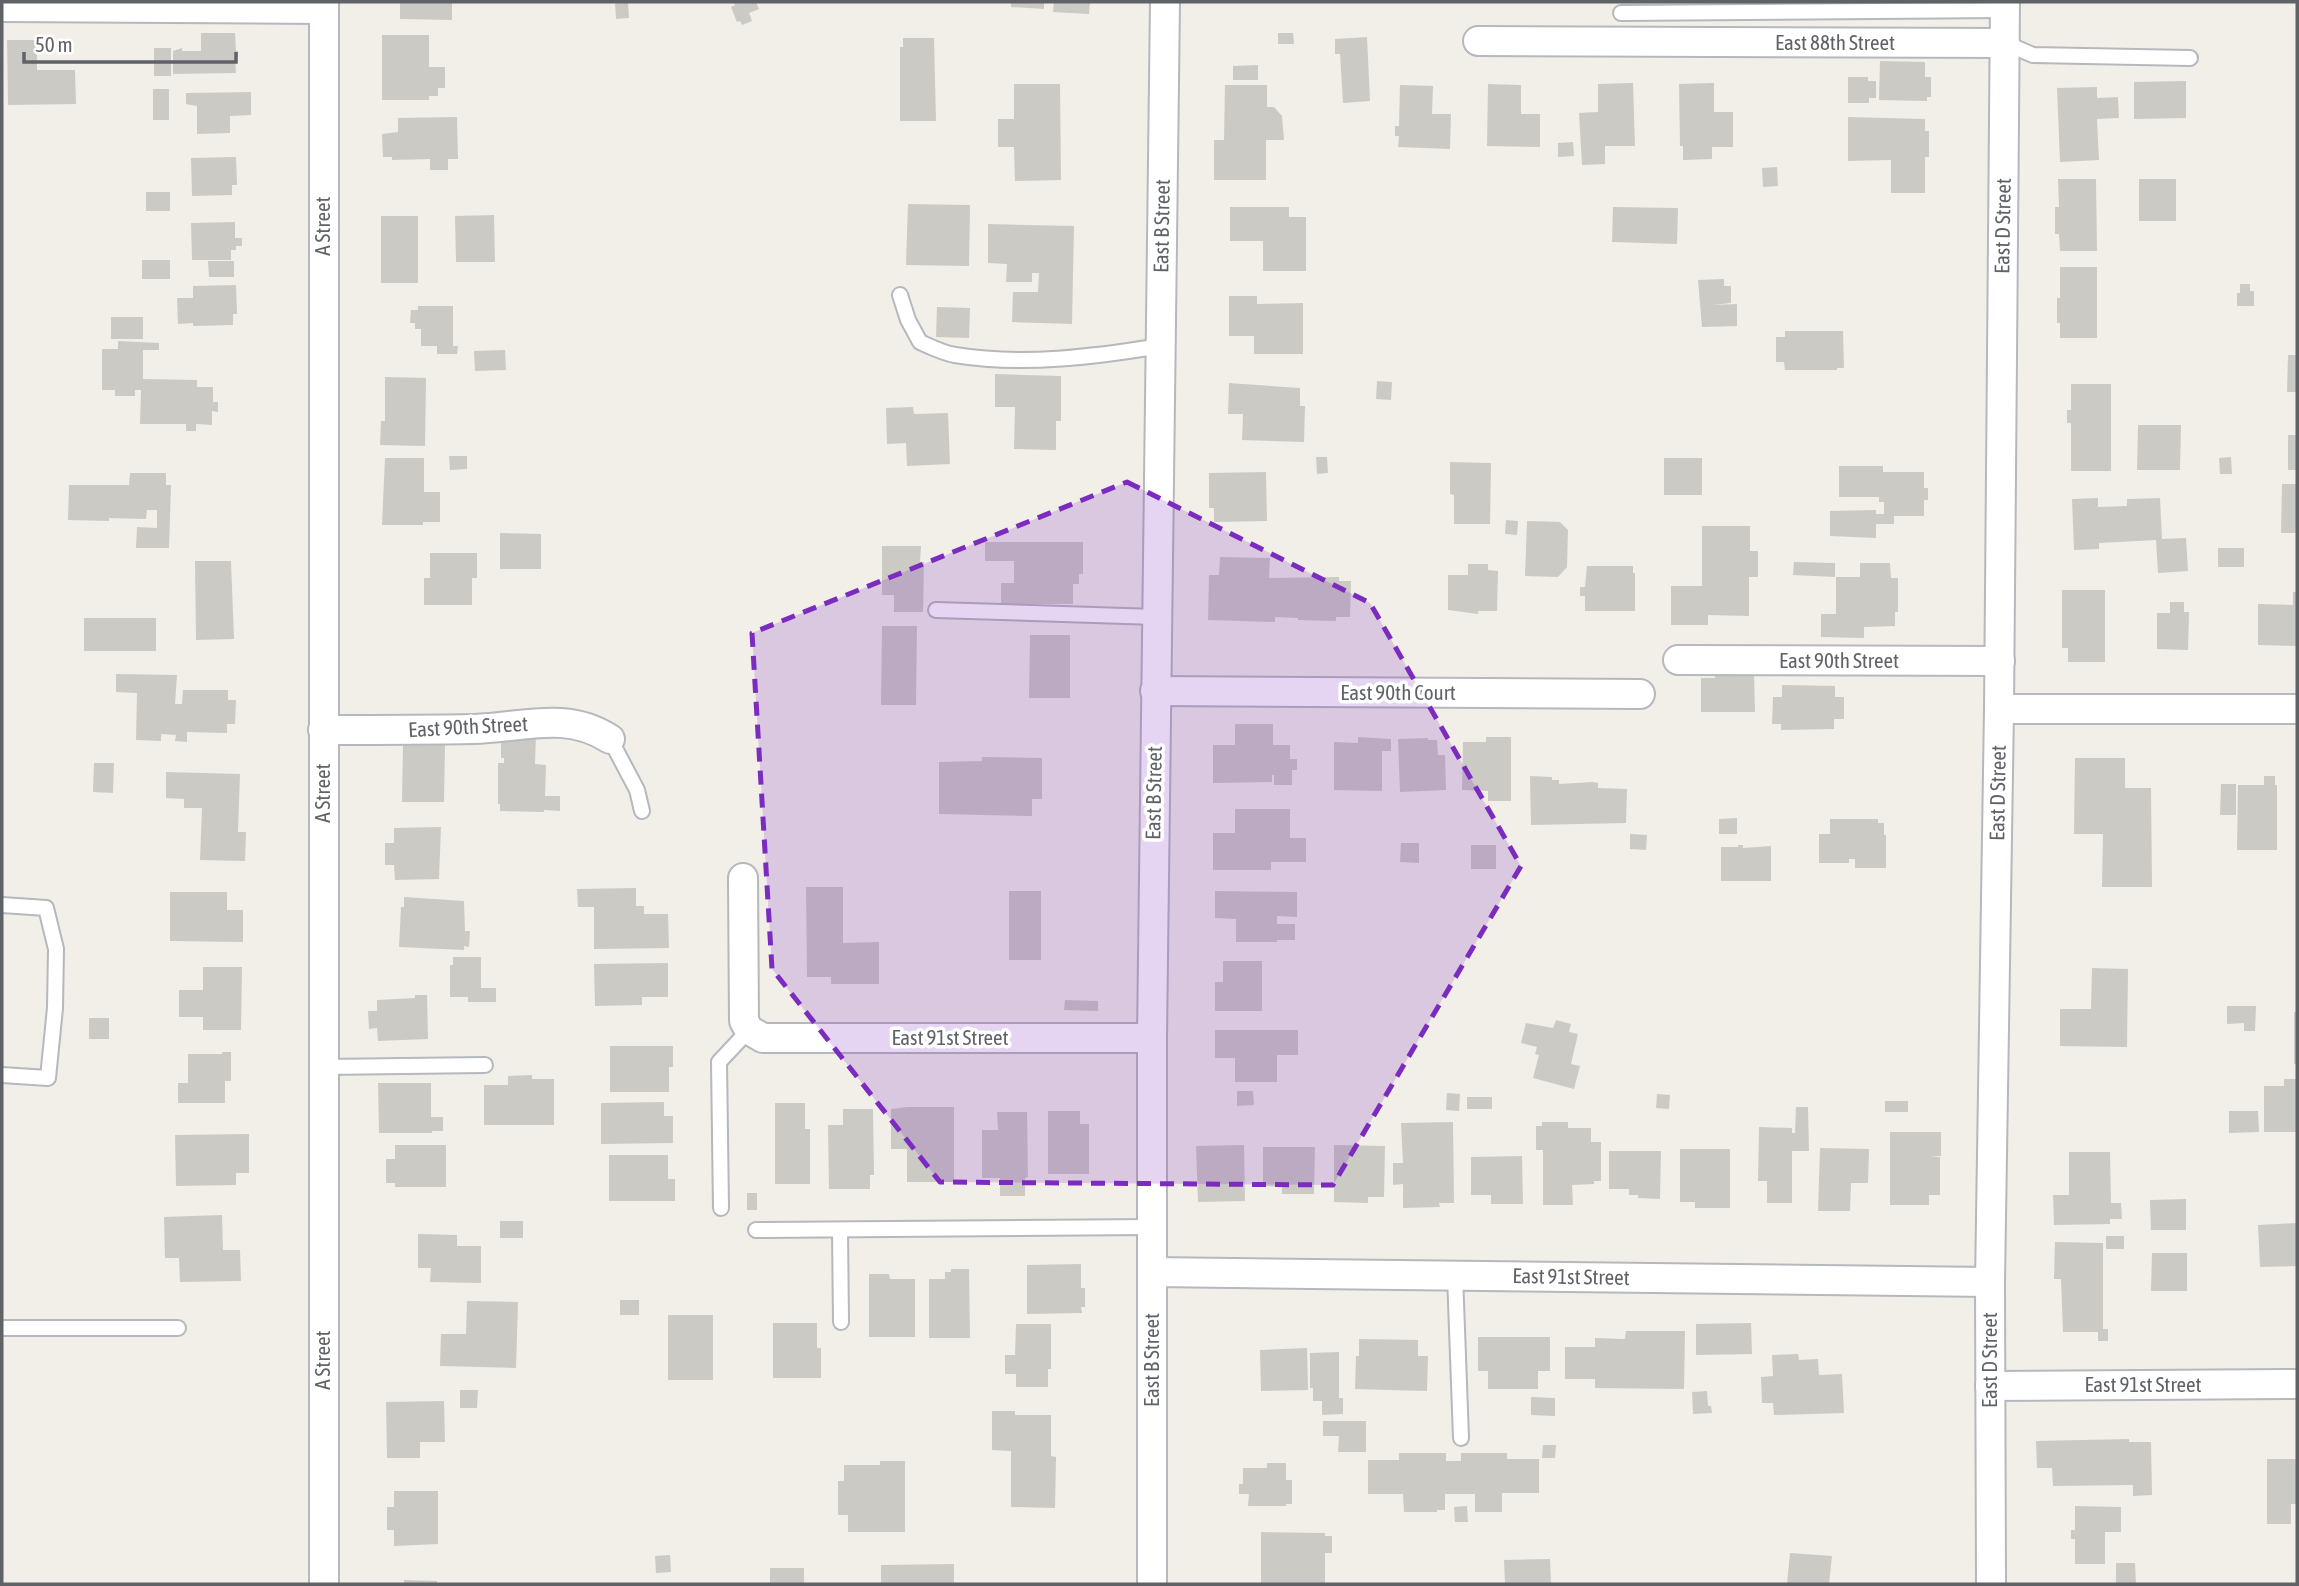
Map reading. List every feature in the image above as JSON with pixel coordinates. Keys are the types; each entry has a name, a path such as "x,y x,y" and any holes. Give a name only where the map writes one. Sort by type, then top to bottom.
{"street":[{"name":"East B Street","path":"1152,1584 1152,1038 1165,2"},
{"path":"2,7 324,6"},
{"name":"A Street","path":"324,6 324,1584"},
{"name":"East D Street","path":"1991,1584 1990,1282 2000,661 2005,6"},
{"name":"East 88th Street","path":"1478,41 2005,43"},
{"name":"East 90th Street","path":"1678,660 2000,661"},
{"name":"East 90th Court","path":"1155,691 1640,694"},
{"path":"1999,709 2297,709"},
{"name":"East 90th Street","path":"323,730 477,729 524,723 557,724 590,728 610,739"},
{"path":"743,878 744,1021 749,1030"},
{"name":"East 91st Street","path":"749,1030 763,1038 1152,1038"},
{"name":"East 91st Street","path":"1152,1272 1990,1282"},
{"name":"East 91st Street","path":"1990,1386 2297,1384"}],"lane":[{"path":"1621,13 2005,6"},
{"name":"East 88th Street","path":"2005,43 2033,55 2190,58"},
{"path":"900,295 908,320 920,342 953,355 998,359 1073,359 1160,346"},
{"path":"936,610 1156,617"},
{"path":"610,739 638,790 642,810"},
{"path":"2,905 46,908 56,949 55,1008 48,1078 2,1075"},
{"path":"721,1208 719,1062 749,1030"},
{"path":"323,1067 485,1065"},
{"path":"756,1230 1152,1227"},
{"path":"840,1230 841,1322"},
{"path":"1455,1276 1461,1438"},
{"path":"2,1328 178,1328"}],"highlighted area":[{"path":"1127,482 1370,603 1521,866 1333,1185 940,1182 772,969 752,633"}],"building":[{"path":"400,2 452,2 452,20 400,19"},
{"path":"615,2 628,2 629,18 616,19"},
{"path":"733,2 756,2 759,9 749,13 752,21 742,25 740,21 737,22 731,7 735,5"},
{"path":"1011,2 1044,2 1044,9 1011,7"},
{"path":"1054,2 1090,2 1089,14 1053,12"},
{"path":"201,33 235,33 238,51 238,57 235,57 236,73 173,74 173,51 182,48 182,51 201,51"},
{"path":"1278,33 1293,33 1294,44 1278,44"},
{"path":"382,35 429,35 429,67 445,67 445,88 438,88 438,96 429,96 429,100 382,100"},
{"path":"1367,37 1370,101 1343,103 1340,54 1335,54 1335,39"},
{"path":"903,38 934,38 936,121 900,121 900,47 903,47"},
{"path":"7,40 37,40 37,70 75,70 76,104 8,105"},
{"path":"154,48 171,48 171,76 154,76"},
{"path":"1880,61 1925,62 1925,77 1931,77 1931,97 1927,97 1927,101 1879,100"},
{"path":"1258,65 1258,80 1233,80 1233,66"},
{"path":"1848,77 1868,77 1868,81 1876,81 1876,98 1869,98 1869,103 1848,103"},
{"path":"2186,81 2186,118 2134,119 2134,82"},
{"path":"1633,83 1635,146 1605,146 1605,164 1582,165 1579,113 1598,112 1598,84"},
{"path":"1714,83 1714,112 1733,112 1733,147 1712,147 1712,159 1683,160 1683,146 1680,146 1679,84"},
{"path":"1014,84 1060,84 1061,180 1015,181 1014,147 998,147 998,119 1014,119"},
{"path":"1488,84 1521,85 1521,114 1540,114 1540,147 1487,146"},
{"path":"1225,85 1267,85 1267,107 1274,107 1282,116 1284,140 1266,140 1266,180 1214,180 1214,140 1224,140"},
{"path":"1400,85 1433,86 1432,114 1451,114 1450,149 1398,147 1399,136 1395,136 1395,126 1399,126"},
{"path":"2097,87 2097,98 2118,97 2119,118 2097,119 2099,160 2060,162 2057,88"},
{"path":"153,89 169,89 169,120 153,120"},
{"path":"251,92 251,115 230,116 230,133 197,134 197,106 186,104 186,93"},
{"path":"457,117 458,159 448,159 448,170 430,170 430,159 392,160 392,157 383,157 382,134 398,132 398,118"},
{"path":"1848,117 1925,119 1925,131 1929,131 1929,157 1925,157 1925,193 1891,193 1891,160 1848,161"},
{"path":"1573,142 1574,156 1558,157 1558,143"},
{"path":"236,157 237,185 232,185 232,195 192,196 191,158"},
{"path":"1777,167 1778,186 1763,187 1762,168"},
{"path":"2058,179 2096,179 2097,251 2060,251 2059,234 2055,234 2055,207 2059,207"},
{"path":"2139,179 2176,179 2176,221 2139,221"},
{"path":"146,192 170,192 170,211 146,211"},
{"path":"908,204 970,205 969,266 906,265"},
{"path":"1230,207 1289,207 1289,217 1306,217 1306,271 1263,271 1263,241 1230,241"},
{"path":"1613,207 1678,208 1677,244 1612,242"},
{"path":"494,215 495,262 456,262 455,216"},
{"path":"381,216 418,216 418,283 381,283"},
{"path":"235,222 235,238 242,238 242,246 231,250 231,260 192,260 191,223"},
{"path":"988,224 1074,226 1072,324 1012,322 1013,292 1038,292 1039,273 1032,273 1032,282 1006,282 1007,264 988,263"},
{"path":"142,260 170,260 170,279 142,279"},
{"path":"208,261 234,261 234,277 209,277"},
{"path":"2060,267 2097,267 2097,338 2060,338 2057,298 2060,298"},
{"path":"1724,279 1724,286 1731,286 1731,303 1712,305 1737,304 1737,326 1702,327 1698,280"},
{"path":"2240,284 2250,284 2250,291 2254,291 2254,306 2237,306"},
{"path":"236,285 237,314 233,314 233,325 178,324 177,298 193,298 193,286"},
{"path":"1229,296 1257,296 1257,304 1303,303 1303,354 1254,354 1254,336 1229,336"},
{"path":"418,306 453,306 453,346 458,346 457,354 437,354 437,346 421,346 421,329 415,329 415,323 410,323 411,310 418,310"},
{"path":"937,307 970,308 969,338 936,337"},
{"path":"111,317 143,317 143,339 111,339"},
{"path":"1785,331 1843,331 1844,368 1785,370 1784,362 1776,362 1776,337 1785,337"},
{"path":"118,341 159,343 159,350 143,350 143,379 197,380 197,387 213,387 213,402 218,402 218,412 212,411 212,425 196,424 196,431 186,431 186,424 140,424 141,390 135,390 135,396 115,396 115,390 102,390 102,349 118,349"},
{"path":"505,350 506,370 475,371 474,351"},
{"path":"2288,355 2297,355 2297,392 2287,392"},
{"path":"995,374 1061,376 1061,421 1056,421 1056,450 1014,449 1015,407 995,407"},
{"path":"385,377 426,378 425,446 380,445 381,421 385,421"},
{"path":"1377,381 1392,382 1391,400 1376,399"},
{"path":"1229,383 1300,388 1300,406 1305,406 1304,442 1242,440 1243,414 1228,414"},
{"path":"2071,384 2111,384 2111,471 2071,471 2071,423 2067,423 2067,410 2071,410"},
{"path":"913,407 914,414 948,413 950,464 907,466 906,443 887,444 886,408"},
{"path":"2138,425 2181,425 2180,470 2137,470"},
{"path":"2288,435 2297,435 2297,470 2288,470"},
{"path":"449,456 467,456 467,469 450,470"},
{"path":"1316,457 1327,457 1328,473 1317,474"},
{"path":"2231,457 2232,474 2220,474 2219,458"},
{"path":"385,458 424,458 424,492 440,492 440,522 423,522 423,525 382,525"},
{"path":"1664,458 1702,458 1702,495 1664,495"},
{"path":"1450,462 1491,463 1490,524 1454,524"},
{"path":"1839,466 1883,466 1883,472 1924,472 1924,488 1928,488 1928,500 1924,500 1924,516 1894,516 1894,524 1876,524 1876,538 1830,536 1830,511 1876,510 1876,514 1884,514 1884,502 1879,502 1879,497 1839,497"},
{"path":"1266,472 1267,521 1214,522 1214,508 1209,508 1209,473"},
{"path":"130,473 166,473 166,485 171,485 169,548 136,548 137,527 157,528 157,510 147,510 146,519 68,520 69,485 129,485"},
{"path":"2282,484 2297,484 2297,533 2281,533"},
{"path":"2098,498 2098,507 2127,506 2127,499 2160,498 2162,539 2186,538 2188,571 2158,573 2156,540 2099,543 2099,549 2074,550 2072,499"},
{"path":"1506,520 1518,521 1517,535 1505,534"},
{"path":"1527,521 1560,522 1568,530 1567,567 1558,577 1525,576"},
{"path":"1702,526 1750,526 1750,551 1758,551 1758,577 1749,577 1749,616 1708,615 1708,625 1671,625 1671,586 1702,586"},
{"path":"500,533 541,534 541,569 500,569"},
{"path":"985,542 1083,542 1083,574 1079,574 1079,584 1073,584 1073,604 1001,604 1001,583 1014,583 1014,561 985,561"},
{"path":"882,546 921,546 920,562 924,562 923,612 894,612 894,595 882,595"},
{"path":"2218,548 2244,548 2244,567 2218,567"},
{"path":"430,553 477,553 477,578 472,578 472,605 424,605 424,578 430,578"},
{"path":"1220,557 1270,558 1269,578 1339,577 1339,581 1351,581 1350,617 1336,617 1336,621 1275,617 1275,622 1208,620 1209,575 1219,575"},
{"path":"195,561 231,561 234,639 196,640"},
{"path":"1794,562 1835,563 1835,577 1793,575"},
{"path":"1860,563 1890,563 1891,578 1898,578 1898,612 1895,612 1895,626 1864,627 1864,638 1821,637 1821,614 1836,614 1836,577 1860,577"},
{"path":"1468,564 1488,564 1488,570 1498,571 1497,611 1478,611 1478,614 1448,610 1448,575 1468,575"},
{"path":"1587,566 1633,566 1635,611 1585,611 1585,596 1580,596 1580,587 1585,587"},
{"path":"2062,590 2105,590 2105,662 2068,662 2068,648 2062,648"},
{"path":"2293,592 2297,592 2297,646 2258,645 2258,604 2293,605"},
{"path":"2170,602 2184,602 2184,612 2189,612 2188,650 2157,649 2157,613 2170,613"},
{"path":"84,618 156,618 156,651 84,651"},
{"path":"882,626 917,626 916,705 881,705"},
{"path":"1030,635 1070,635 1070,698 1029,698"},
{"path":"1715,671 1754,671 1755,712 1701,712 1701,678 1715,678"},
{"path":"116,674 177,675 175,704 182,704 183,690 228,690 228,700 236,700 235,724 227,724 227,733 187,732 187,742 175,741 176,735 161,734 161,741 136,740 137,693 116,692"},
{"path":"1782,685 1835,686 1835,697 1844,697 1844,719 1834,719 1834,729 1781,730 1781,724 1772,724 1773,697 1782,697"},
{"path":"1235,724 1273,724 1273,745 1290,745 1290,759 1297,759 1297,770 1292,770 1292,785 1274,785 1274,775 1272,782 1213,783 1213,745 1235,745"},
{"path":"536,734 535,764 546,765 545,796 560,796 560,811 500,811 498,763 504,763 504,758 501,758 501,739"},
{"path":"1358,737 1391,739 1391,751 1382,751 1382,791 1334,790 1334,742 1358,743"},
{"path":"1486,737 1511,737 1511,801 1488,801 1488,791 1462,790 1463,742 1486,742"},
{"path":"1398,739 1437,740 1438,755 1445,755 1446,790 1400,792"},
{"path":"403,744 445,744 444,802 402,802"},
{"path":"982,757 1042,758 1042,799 1032,799 1032,816 939,814 939,762 982,761"},
{"path":"2075,758 2125,758 2125,788 2151,788 2152,887 2102,887 2103,834 2074,834"},
{"path":"94,763 114,763 113,793 93,792"},
{"path":"166,772 240,774 238,832 246,832 245,861 200,860 202,808 184,808 184,799 166,798"},
{"path":"1530,776 1552,777 1552,780 1559,780 1559,784 1593,782 1598,783 1598,788 1627,789 1626,823 1531,825"},
{"path":"2264,776 2275,776 2277,785 2277,850 2237,850 2238,785 2264,785"},
{"path":"2221,784 2236,784 2236,815 2220,815"},
{"path":"1235,809 1290,809 1290,838 1306,838 1306,862 1271,862 1271,870 1213,870 1213,833 1235,833"},
{"path":"1737,818 1737,834 1719,834 1719,819"},
{"path":"1830,819 1878,819 1878,823 1884,823 1886,868 1855,868 1855,859 1849,859 1849,863 1819,863 1819,834 1830,834"},
{"path":"441,827 439,879 395,880 394,865 385,865 385,843 394,843 394,828"},
{"path":"1630,834 1647,835 1646,850 1630,849"},
{"path":"1401,843 1419,843 1419,863 1400,862"},
{"path":"1471,845 1496,845 1496,869 1471,869"},
{"path":"1743,845 1743,848 1771,846 1771,881 1721,881 1721,847"},
{"path":"806,887 843,887 843,943 879,942 879,984 831,984 831,977 807,977"},
{"path":"636,888 636,906 644,906 644,914 668,914 669,948 594,949 594,907 578,907 577,889"},
{"path":"1009,891 1041,891 1041,960 1009,960"},
{"path":"1215,891 1297,892 1297,917 1277,916 1277,924 1295,924 1295,940 1236,942 1236,919 1215,918"},
{"path":"170,892 227,892 227,910 243,910 243,942 170,941"},
{"path":"404,897 464,901 465,931 470,931 469,947 464,946 464,950 399,947"},
{"path":"453,957 481,957 481,988 496,988 496,1002 468,1002 468,997 450,997 450,965 453,965"},
{"path":"1223,961 1262,961 1262,1011 1215,1011 1215,982 1223,982"},
{"path":"668,963 668,997 642,997 642,1005 595,1006 594,964"},
{"path":"203,967 242,967 241,1030 203,1030 203,1017 179,1017 179,990 203,990"},
{"path":"2092,968 2128,969 2127,1047 2060,1046 2060,1009 2091,1009"},
{"path":"415,995 427,995 428,1039 378,1041 377,1028 369,1029 368,1011 377,1011 377,1000 415,998"},
{"path":"1065,1000 1098,1001 1098,1011 1064,1010"},
{"path":"2227,1006 2256,1006 2255,1031 2244,1031 2244,1023 2227,1024"},
{"path":"2294,1012 2297,1012 2297,1064 2294,1064"},
{"path":"89,1018 109,1018 109,1039 89,1039"},
{"path":"1556,1020 1571,1024 1569,1032 1578,1034 1571,1064 1580,1066 1574,1089 1533,1078 1539,1055 1535,1054 1537,1047 1521,1043 1526,1023 1553,1028"},
{"path":"1215,1030 1298,1030 1298,1055 1277,1055 1277,1082 1235,1082 1235,1058 1215,1058"},
{"path":"610,1046 673,1046 673,1067 669,1067 669,1092 610,1092"},
{"path":"231,1052 231,1081 225,1081 225,1103 178,1103 178,1083 188,1083 188,1054"},
{"path":"532,1075 532,1079 554,1079 554,1125 484,1125 484,1085 508,1085 508,1076"},
{"path":"2284,1079 2297,1079 2297,1132 2264,1132 2264,1086 2284,1086"},
{"path":"378,1083 431,1083 431,1117 443,1117 443,1131 379,1133"},
{"path":"1237,1091 1253,1091 1254,1105 1237,1106"},
{"path":"1447,1093 1460,1094 1459,1111 1446,1110"},
{"path":"1657,1094 1670,1095 1669,1109 1656,1108"},
{"path":"1467,1097 1492,1097 1492,1109 1467,1109"},
{"path":"1885,1101 1908,1101 1908,1112 1885,1112"},
{"path":"664,1102 664,1116 673,1116 673,1143 601,1144 601,1103"},
{"path":"775,1103 805,1103 805,1129 810,1129 810,1184 775,1184"},
{"path":"954,1107 954,1182 907,1182 907,1149 891,1149 891,1109"},
{"path":"1796,1107 1808,1107 1809,1151 1792,1151 1792,1203 1767,1203 1767,1181 1758,1181 1759,1127 1792,1128 1792,1133 1795,1133"},
{"path":"843,1109 873,1109 874,1175 870,1175 870,1189 829,1189 828,1125 843,1125"},
{"path":"1048,1111 1080,1111 1080,1124 1089,1124 1089,1174 1048,1174"},
{"path":"2229,1111 2258,1111 2259,1132 2229,1133"},
{"path":"997,1112 1027,1112 1028,1177 1025,1178 1025,1196 1000,1196 1000,1178 982,1178 982,1130 998,1130"},
{"path":"1453,1122 1454,1203 1439,1203 1440,1207 1403,1208 1403,1184 1393,1185 1393,1163 1403,1163 1401,1123"},
{"path":"1542,1122 1568,1122 1568,1128 1591,1128 1591,1142 1601,1142 1601,1181 1572,1185 1573,1205 1543,1205 1543,1150 1536,1150 1536,1126 1542,1126"},
{"path":"1890,1132 1941,1132 1941,1156 1930,1156 1940,1157 1940,1195 1929,1195 1929,1205 1890,1205"},
{"path":"249,1134 249,1173 236,1173 236,1185 176,1186 175,1135"},
{"path":"395,1145 446,1145 446,1187 395,1187 395,1183 386,1183 386,1159 395,1159"},
{"path":"1244,1145 1245,1201 1198,1202 1196,1146"},
{"path":"1334,1145 1385,1146 1384,1197 1368,1197 1368,1203 1334,1202"},
{"path":"1263,1147 1315,1147 1314,1194 1282,1194 1282,1187 1263,1186"},
{"path":"1820,1148 1869,1149 1868,1183 1851,1183 1850,1211 1818,1211"},
{"path":"1680,1149 1730,1149 1730,1208 1695,1208 1695,1202 1680,1202"},
{"path":"1609,1151 1661,1151 1660,1199 1638,1198 1638,1195 1629,1195 1629,1189 1609,1189"},
{"path":"2069,1152 2110,1152 2111,1203 2121,1203 2122,1219 2110,1219 2110,1224 2054,1225 2053,1195 2069,1195"},
{"path":"609,1155 668,1155 668,1179 675,1179 675,1201 609,1201"},
{"path":"1522,1156 1523,1204 1491,1204 1491,1195 1471,1195 1471,1157"},
{"path":"747,1193 757,1193 757,1210 747,1210"},
{"path":"2186,1199 2186,1230 2151,1230 2150,1200"},
{"path":"222,1215 223,1250 240,1250 241,1281 180,1282 179,1258 165,1258 164,1217"},
{"path":"500,1221 523,1221 523,1238 500,1238"},
{"path":"2297,1223 2297,1266 2260,1267 2258,1225"},
{"path":"418,1234 457,1235 457,1246 481,1246 481,1283 430,1282 431,1268 418,1268"},
{"path":"2106,1236 2124,1236 2124,1249 2106,1249"},
{"path":"2055,1242 2103,1243 2103,1329 2108,1329 2108,1341 2098,1341 2098,1332 2063,1332 2061,1279 2054,1279"},
{"path":"2152,1253 2187,1253 2187,1291 2151,1291"},
{"path":"1081,1264 1081,1288 1085,1288 1085,1307 1081,1307 1082,1313 1027,1314 1027,1265"},
{"path":"951,1269 969,1269 970,1338 929,1338 929,1279 945,1279 945,1272 951,1272"},
{"path":"869,1274 889,1274 890,1279 915,1279 915,1337 869,1337"},
{"path":"620,1300 639,1300 639,1315 620,1315"},
{"path":"467,1301 518,1302 516,1368 440,1366 441,1334 466,1334"},
{"path":"668,1315 713,1315 713,1380 668,1380"},
{"path":"773,1323 817,1323 817,1348 821,1348 821,1378 773,1378"},
{"path":"1751,1323 1752,1354 1696,1355 1696,1324"},
{"path":"1016,1324 1051,1324 1051,1369 1048,1369 1048,1387 1016,1387 1016,1374 1005,1374 1005,1355 1015,1355"},
{"path":"1626,1331 1685,1331 1684,1389 1595,1388 1595,1379 1565,1379 1565,1347 1595,1347 1595,1338 1625,1339"},
{"path":"1478,1337 1550,1337 1550,1371 1538,1371 1538,1389 1488,1389 1488,1371 1478,1371"},
{"path":"1359,1339 1418,1340 1418,1356 1428,1356 1427,1391 1355,1389"},
{"path":"1307,1348 1308,1390 1261,1391 1260,1350"},
{"path":"1339,1352 1339,1398 1343,1398 1343,1414 1322,1415 1322,1401 1313,1401 1313,1388 1310,1388 1310,1353"},
{"path":"1798,1354 1799,1360 1818,1359 1819,1375 1842,1374 1844,1413 1774,1415 1773,1403 1762,1403 1761,1377 1773,1376 1772,1355"},
{"path":"460,1390 478,1390 477,1408 460,1408"},
{"path":"1707,1391 1708,1406 1711,1406 1712,1413 1693,1414 1692,1392"},
{"path":"1531,1397 1555,1398 1555,1416 1531,1415"},
{"path":"444,1401 445,1442 420,1442 420,1458 387,1458 386,1402"},
{"path":"992,1411 1015,1411 1015,1415 1051,1415 1051,1456 1056,1457 1055,1508 1011,1507 1011,1451 992,1450"},
{"path":"1323,1421 1366,1421 1366,1452 1338,1452 1339,1436 1323,1436"},
{"path":"2129,1439 2129,1442 2151,1442 2152,1495 2133,1496 2133,1485 2053,1486 2052,1468 2037,1468 2036,1441"},
{"path":"1543,1445 1556,1445 1555,1458 1542,1458"},
{"path":"1399,1453 1446,1453 1446,1461 1461,1461 1461,1453 1507,1453 1507,1459 1539,1459 1539,1493 1502,1493 1502,1512 1475,1512 1475,1494 1445,1494 1445,1510 1404,1512 1403,1494 1368,1494 1368,1460 1399,1460"},
{"path":"2267,1459 2297,1459 2297,1504 2291,1504 2291,1524 2267,1524"},
{"path":"880,1461 905,1461 905,1532 848,1532 848,1515 838,1515 838,1481 844,1481 844,1465 880,1465"},
{"path":"1267,1463 1286,1463 1286,1480 1292,1480 1292,1504 1248,1506 1249,1494 1239,1494 1239,1484 1243,1484 1243,1468 1267,1468"},
{"path":"394,1491 438,1491 438,1544 394,1546 394,1530 387,1530 387,1507 394,1507"},
{"path":"1467,1506 1468,1522 1455,1522 1454,1507"},
{"path":"2075,1506 2121,1507 2121,1532 2105,1532 2105,1564 2075,1564 2075,1539 2071,1539 2071,1530 2075,1530"},
{"path":"1261,1532 1325,1533 1325,1536 1332,1536 1332,1553 1325,1553 1325,1584 1261,1584"},
{"path":"1790,1553 1832,1556 1829,1584 1787,1584"},
{"path":"670,1555 671,1572 656,1573 655,1556"},
{"path":"1550,1559 1551,1584 1505,1584 1504,1560"},
{"path":"2116,1563 2135,1563 2136,1584 2116,1584"},
{"path":"954,1564 954,1584 881,1584 881,1565"},
{"path":"770,1568 804,1568 804,1584 770,1584"},
{"path":"404,1580 437,1581 437,1584 404,1584"}]}
